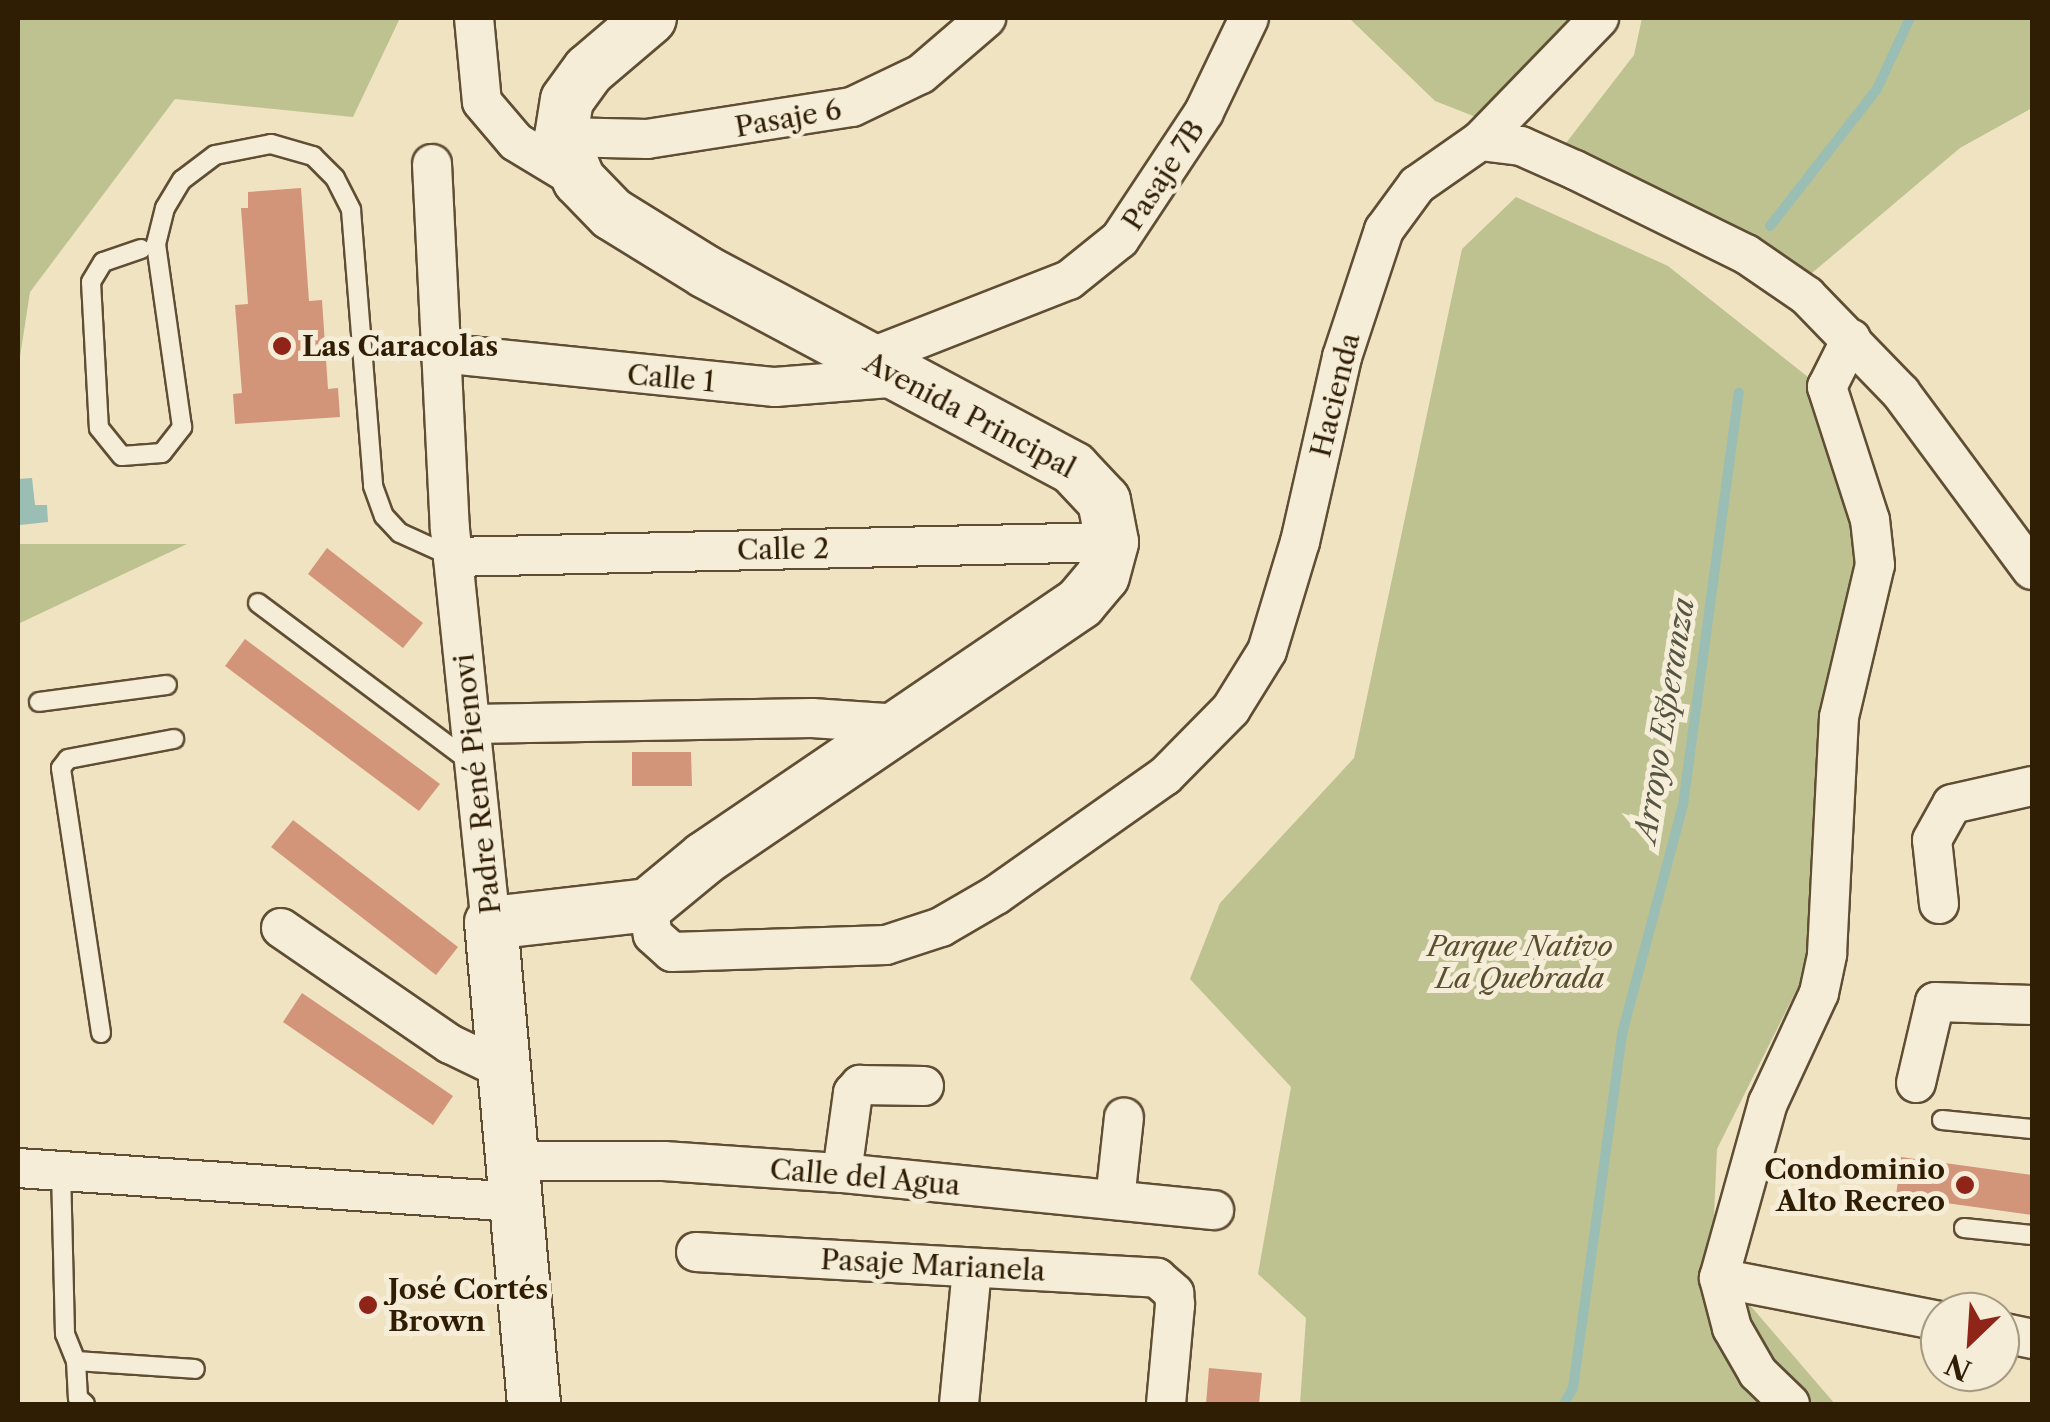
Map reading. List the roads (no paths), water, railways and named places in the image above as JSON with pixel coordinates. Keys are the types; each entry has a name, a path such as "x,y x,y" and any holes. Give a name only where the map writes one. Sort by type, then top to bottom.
{"street":[{"path":"474,18 482,102 516,142 570,158 576,84 650,18"},
{"name":"Pasaje 6","path":"570,158 648,139 852,107 921,74 986,18"},
{"name":"Pasaje 7B","path":"884,368 1069,280 1120,239 1204,112 1249,18"},
{"name":"Hacienda","path":"648,905 652,936 672,952 886,945 940,927 996,895 1165,776 1231,710 1267,651 1300,542 1342,357 1384,230 1417,185 1480,142 1599,18"},
{"path":"1480,142 1521,146 1746,254 1807,296 1900,393 2032,570"},
{"name":"Avenida Principal","path":"570,158 612,214 1086,477 1104,500 1112,542"},
{"name":"Padre René Pienovi","path":"432,164 454,557 534,1404"},
{"path":"1790,1404 1758,1372 1732,1328 1719,1278 1768,1103 1819,993 1828,954 1839,717 1875,565 1870,520 1827,387 1852,339"},
{"name":"Calle 1","path":"440,353 775,388 884,368"},
{"path":"490,923 648,905 694,866 1080,603 1103,576 1112,542"},
{"name":"Calle 2","path":"454,557 1112,542"},
{"path":"472,724 812,718 900,724"},
{"path":"1939,904 1932,840 1952,804 2032,786"},
{"path":"281,928 450,1044 502,1070"},
{"path":"1916,1083 1934,1002 2032,1005"},
{"path":"842,1173 853,1093 860,1086 924,1086"},
{"path":"1115,1200 1124,1117"},
{"name":"Calle del Agua","path":"18,1168 516,1182 664,1161 842,1173 1214,1210"},
{"name":"Pasaje Marianela","path":"696,1252 972,1270 1146,1276 1167,1284 1174,1305 1166,1404"},
{"path":"960,1404 972,1270"},
{"path":"1719,1278 1920,1317"}],"lane":[{"path":"142,249 102,262 91,282 99,428 122,456 162,453 182,427 156,244 165,208 182,180 215,156 272,144 313,156 351,210 372,486 384,516 400,533 454,557"},
{"path":"258,603 475,765"},
{"path":"39,702 167,685"},
{"path":"102,1033 61,768 68,759 174,739"},
{"path":"1942,1120 2032,1129"},
{"path":"62,1170 66,1334 76,1361 78,1398 86,1404"},
{"path":"1964,1228 2032,1235"},
{"path":"76,1361 195,1369"}],"water":[{"path":"32,478 35,505 47,505 48,522 20,525 18,479"}],"waterway":[{"name":"Arroyo Esperanza","path":"1770,226 1877,89 1910,18"},
{"name":"Arroyo Esperanza","path":"1564,1404 1573,1388 1622,1034 1683,805 1739,393"}],"place":[{"name":"Las Caracolas","path":"282,346"},
{"name":"Condominio Alto Recreo","path":"1965,1185"},
{"name":"José Cortés Brown","path":"368,1305"}],"park label":[{"name":"Parque Nativo La Quebrada","path":"1520,962"}]}
